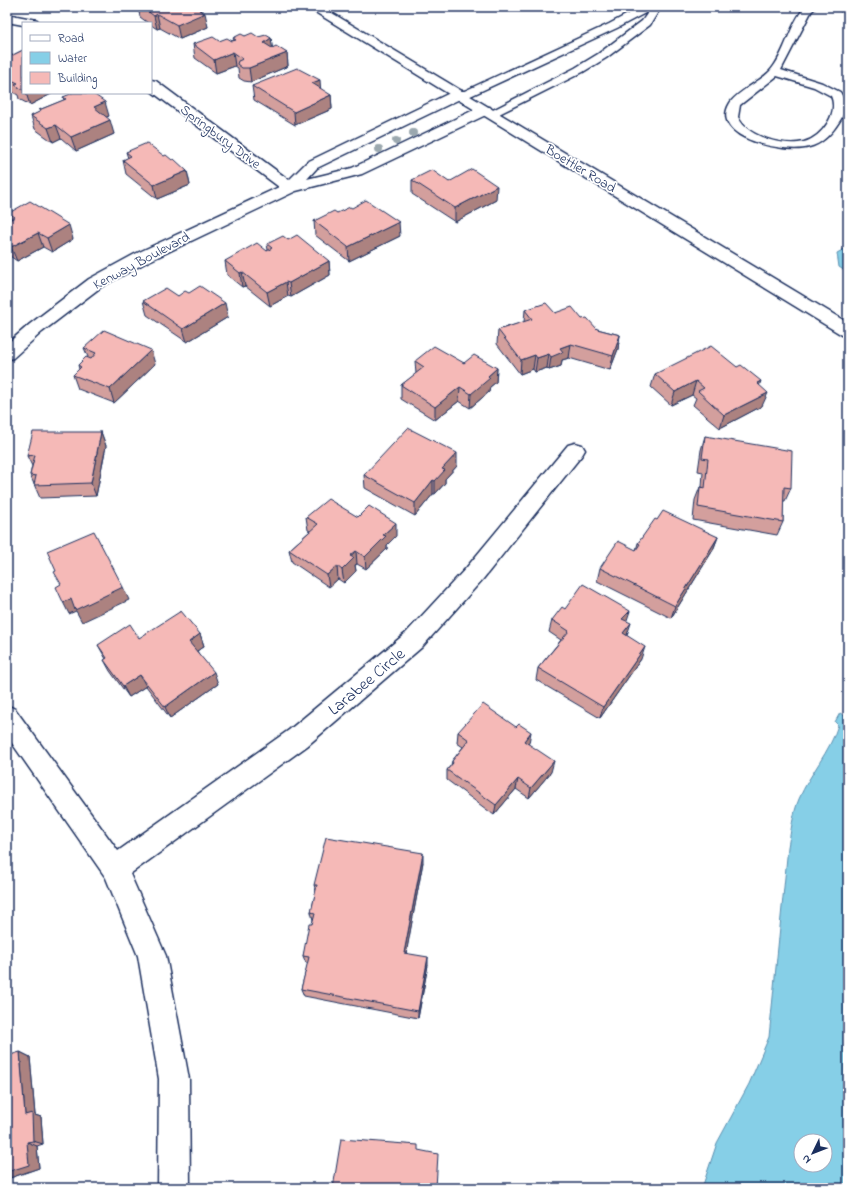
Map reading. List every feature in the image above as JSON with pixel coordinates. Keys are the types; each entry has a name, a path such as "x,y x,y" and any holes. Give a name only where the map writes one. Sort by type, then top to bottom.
{"street":[{"name":"Boettler Road","path":"313,7 848,331"},
{"path":"7,18 27,22"},
{"name":"Springbury Drive","path":"152,85 290,188"},
{"name":"Kenway Boulevard","path":"290,188 312,165 460,95"},
{"name":"Kenway Boulevard","path":"7,354 36,328 95,283 141,258 290,188 357,171 488,112"},
{"name":"Larabee Circle","path":"115,869 298,738 414,640 475,573 575,450"},
{"path":"7,716 115,869 152,956 174,1079 174,1188"}],"lane":[{"path":"460,95 613,26 648,7"},
{"path":"488,112 579,70 602,56 646,23 656,7"},
{"path":"776,72 818,85 836,94 840,106 834,121 822,136 805,145 780,144 757,139 740,130 732,117 735,104 776,72 807,11 811,7"},
{"path":"839,7 848,11"}],"water":[{"path":"848,247 848,273 839,267 837,253"},
{"path":"840,713 845,716 848,713 848,1188 702,1188 717,1143 749,1084 769,1037 788,847 792,822 797,804 804,789 830,744 838,725 835,722"}],"building":[{"path":"142,7 199,7 201,8 199,10 205,13 177,25 157,14 154,16"},
{"path":"252,33 258,37 266,35 271,38 264,43 272,48 276,46 287,53 249,68 242,68 237,64 238,61 243,59 233,52 214,60 193,44 213,37 219,41 227,38 232,41 236,40 233,38 241,34 245,36"},
{"path":"22,50 22,89 15,85 18,83 7,78 7,58"},
{"path":"297,68 320,80 312,83 331,95 294,112 252,86"},
{"path":"70,94 93,94 105,102 94,107 110,120 71,137 56,125 48,128 31,116 41,111 39,110 66,99 63,97"},
{"path":"147,143 164,156 166,155 172,160 174,159 187,171 154,185 123,160 131,156 126,152"},
{"path":"472,169 497,186 455,208 412,180 432,170 449,182"},
{"path":"366,200 399,222 348,247 314,221 334,211 337,213 350,207 352,208"},
{"path":"30,201 69,225 47,238 38,233 11,247 7,244 7,221 15,217 9,213"},
{"path":"297,235 329,261 289,283 286,282 267,292 242,272 240,273 225,261 257,243 267,251 272,248 267,244 283,236 288,240"},
{"path":"200,286 225,303 183,329 143,301 166,288 178,296 185,291 189,293"},
{"path":"546,303 555,313 572,307 582,319 587,318 597,329 620,335 613,356 571,344 560,348 563,352 551,357 549,354 537,358 535,355 521,360 498,330 532,319 525,310"},
{"path":"104,330 151,350 110,389 73,375 81,367 78,365 86,357 91,359 96,353 84,348"},
{"path":"434,346 464,363 474,355 497,368 488,376 490,378 471,394 460,387 435,407 401,385 424,367 415,361"},
{"path":"711,346 737,367 741,365 761,381 757,383 768,393 724,415 698,391 704,388 696,381 675,392 655,374"},
{"path":"408,428 457,453 442,469 445,470 435,481 433,480 415,503 364,475"},
{"path":"33,432 101,432 91,483 34,485 36,476 30,475 35,455 27,456"},
{"path":"705,436 792,451 791,488 784,487 783,522 698,507 700,487 705,488 708,459 702,458"},
{"path":"328,499 358,517 369,506 396,523 383,535 386,536 365,557 356,551 350,556 354,558 342,570 337,566 327,575 289,550 318,524 306,517"},
{"path":"663,511 718,537 675,606 600,568 618,541 636,550 640,544 638,543 655,519 657,520"},
{"path":"94,531 123,587 75,610 71,599 63,602 56,587 61,584 54,572 56,571 47,551"},
{"path":"583,584 630,611 622,619 631,623 623,633 645,647 603,707 538,668 569,631 552,620 562,607 565,609"},
{"path":"181,611 200,634 189,642 214,672 165,707 140,675 123,686 104,660 107,658 98,645 130,624 139,638"},
{"path":"483,704 516,727 519,724 531,732 524,741 554,761 531,788 518,779 496,805 447,770 453,763 452,761 469,740 458,732"},
{"path":"326,837 423,853 404,953 428,957 418,1011 301,989 309,957 303,956 309,924 312,924 315,913 311,912 317,885 314,885"},
{"path":"20,1052 25,1115 32,1113 33,1141 27,1142 29,1165 7,1172 7,1056"},
{"path":"341,1139 418,1145 418,1150 438,1154 436,1188 333,1188"}]}
